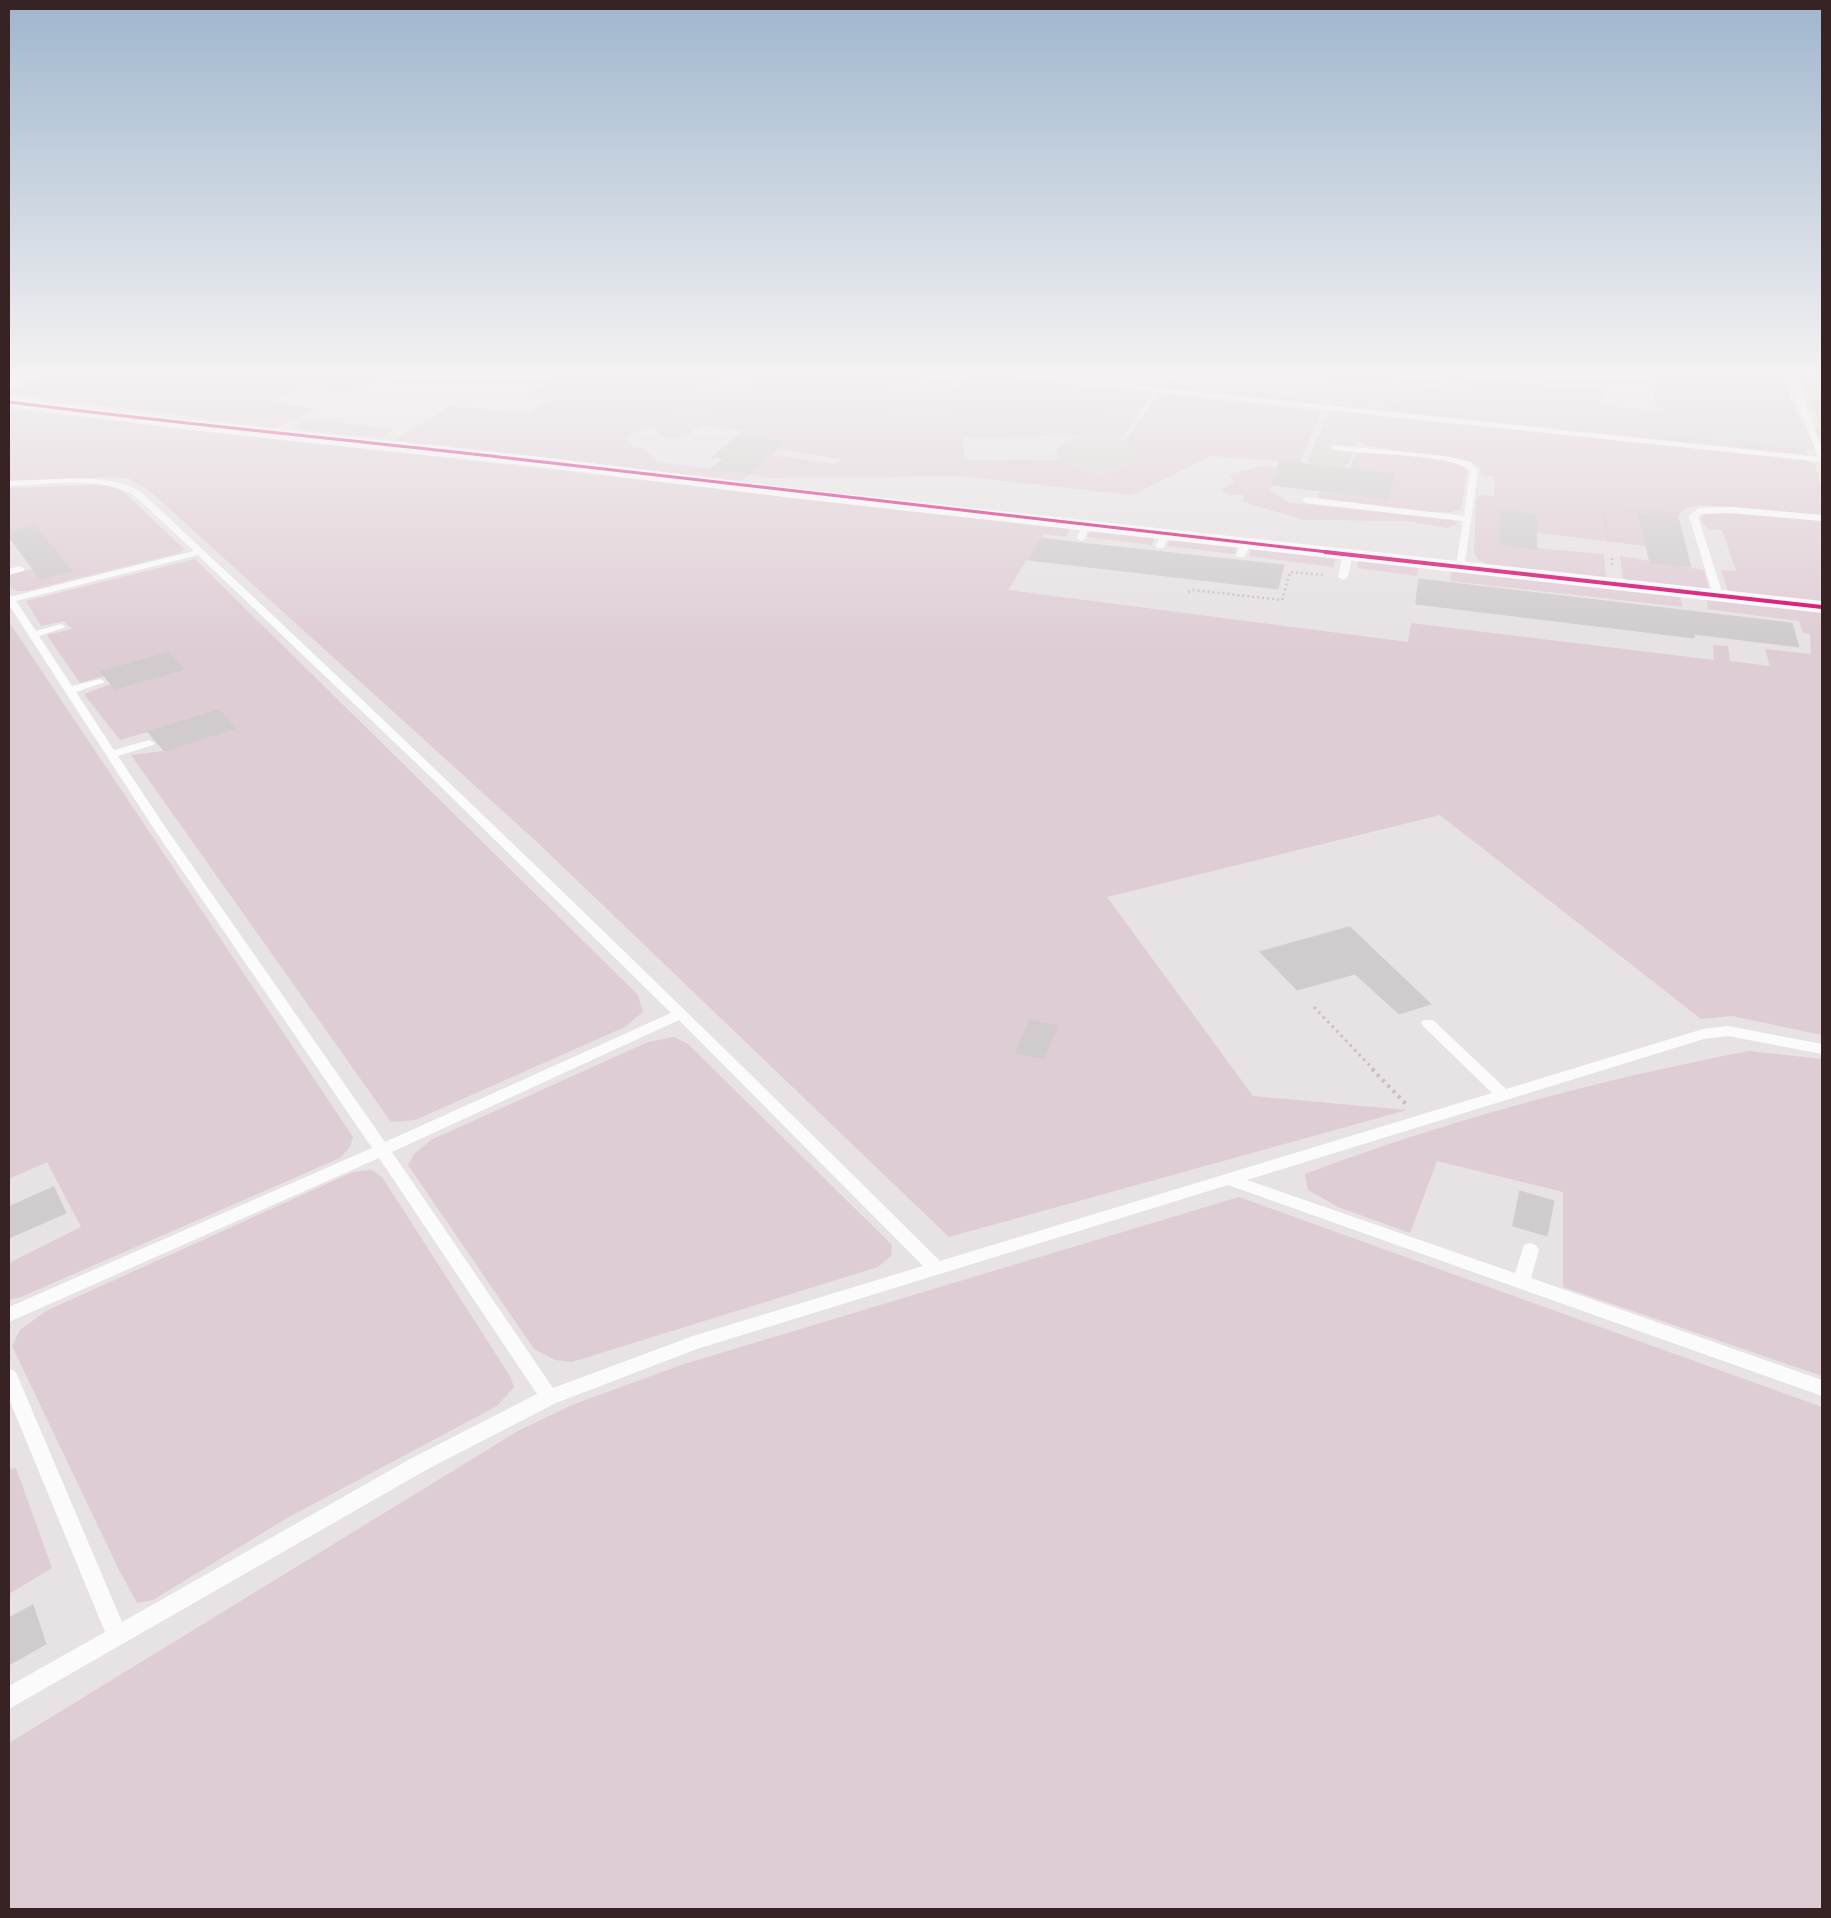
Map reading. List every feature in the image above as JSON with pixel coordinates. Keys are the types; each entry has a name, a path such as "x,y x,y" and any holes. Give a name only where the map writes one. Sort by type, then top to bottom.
{"street":[{"path":"569,466 1163,540 1244,549 1348,553 1822,607"}],"lane":[{"path":"1462,566 1474,471 1469,466"},
{"path":"9,484 110,482 128,487 321,664 682,1013 936,1268"},
{"path":"1306,500 1468,519"},
{"path":"1718,595 1694,516 1699,510 1715,509 1822,518"},
{"path":"200,552 9,599 162,832 382,1150 548,1397"},
{"path":"1343,577 1348,553"},
{"path":"9,572 20,569"},
{"path":"33,635 61,627"},
{"path":"69,690 100,682"},
{"path":"111,754 149,743"},
{"path":"9,1315 382,1150 682,1013"},
{"path":"1428,1023 1503,1095"},
{"path":"9,1698 419,1464 548,1397 693,1343 1703,1034 1728,1031 1822,1049"},
{"path":"1228,1179 1822,1388"},
{"path":"1520,1282 1530,1250"},
{"path":"9,1377 117,1636"}],"path":[{"path":"1608,541 1604,516 1636,510 1694,516"},
{"path":"1188,592 1193,590 1282,600 1290,572 1343,577"},
{"path":"1314,1008 1422,1120"}],"shaded area":[{"path":"9,466 513,466 1071,528 1066,537 1043,534 1008,590 1408,642 1411,623 1714,660 1713,645 1728,646 1730,661 1770,666 1765,649 1811,654 1810,634 1803,633 1799,621 1708,609 1706,597 1822,611 1822,1035 1732,1016 1701,1019 1440,815 1107,897 1253,1096 1407,1110 949,1237 537,842 152,493 130,479 113,477 9,481"},
{"path":"611,466 685,466 750,474 742,481"},
{"path":"760,466 1192,466 1132,495 958,476 769,478 750,474"},
{"path":"1264,466 1277,467 1271,491 1289,502 1452,520 1459,523 1447,528 1406,521 1304,520 1243,502 1244,495 1229,495 1220,490 1234,482 1229,474"},
{"path":"1351,466 1463,466 1467,471 1461,510 1430,512 1317,500 1319,492 1389,498 1394,474 1350,469"},
{"path":"1479,466 1815,466 1822,491 1822,515 1703,505 1685,509 1678,517 1640,513 1646,546 1537,533 1536,514 1501,510 1500,545 1604,554 1606,577 1487,564 1478,560 1474,553 1476,499 1481,495 1494,496 1495,477 1481,475"},
{"path":"109,486 123,491 184,549 180,553 27,591 16,591 11,588 9,575 32,569 72,571 36,526 9,532 9,488"},
{"path":"1715,512 1822,521 1822,602 1728,591 1721,570 1736,571 1722,530 1708,529 1701,521 1703,514"},
{"path":"1091,529 1155,536 1152,545 1087,537"},
{"path":"1171,537 1237,545 1235,554 1167,546"},
{"path":"1252,547 1336,557 1333,567 1249,556"},
{"path":"1620,556 1704,570 1709,589 1623,579"},
{"path":"195,559 638,995 643,1012 625,1027 415,1120 391,1122 131,755 164,751 148,732 120,740 84,694 111,684 104,676 80,683 47,635 72,629 64,621 41,626 26,601"},
{"path":"1359,559 1418,567 1417,576 1357,568"},
{"path":"1451,571 1680,597 1683,607 1450,581"},
{"path":"9,622 353,1137 350,1147 340,1158 21,1297 9,1300 9,1263 81,1227 47,1162 9,1179"},
{"path":"674,1037 688,1044 892,1245 891,1256 878,1267 572,1362 555,1360 534,1349 408,1165 414,1154 431,1140 648,1042"},
{"path":"1749,1051 1822,1059 1822,1376 1563,1287 1563,1192 1437,1161 1410,1233 1338,1207 1308,1190 1305,1174 1413,1136 1580,1088"},
{"path":"372,1170 382,1177 510,1376 514,1387 497,1406 287,1518 153,1600 137,1603 119,1570 12,1346 20,1330 46,1311 353,1172"},
{"path":"1239,1197 1822,1407 1822,1909 9,1909 9,1743 518,1431 572,1405 681,1365"},
{"path":"16,1468 52,1568 9,1594 9,1469"}],"building":[{"path":"715,466 760,466 750,474 710,469"},
{"path":"1278,466 1320,466 1394,474 1389,499 1271,485"},
{"path":"1501,510 1536,514 1537,549 1500,545"},
{"path":"1639,513 1678,517 1691,567 1652,563 1649,559"},
{"path":"36,526 72,571 40,579 9,537 9,532"},
{"path":"1041,538 1284,565 1278,589 1028,560"},
{"path":"1419,579 1792,623 1799,647 1694,634 1694,638 1416,604"},
{"path":"168,653 184,669 115,689 101,672"},
{"path":"219,710 236,728 164,751 148,732"},
{"path":"1350,927 1431,1004 1399,1014 1355,974 1297,990 1260,952"},
{"path":"1030,1020 1057,1026 1044,1059 1016,1053"},
{"path":"54,1187 66,1213 9,1238 9,1207"},
{"path":"1520,1191 1554,1201 1547,1236 1513,1226"},
{"path":"33,1605 46,1644 9,1665 9,1618"}],"cycle path":[{"path":"569,466 792,493 1822,607"}]}
